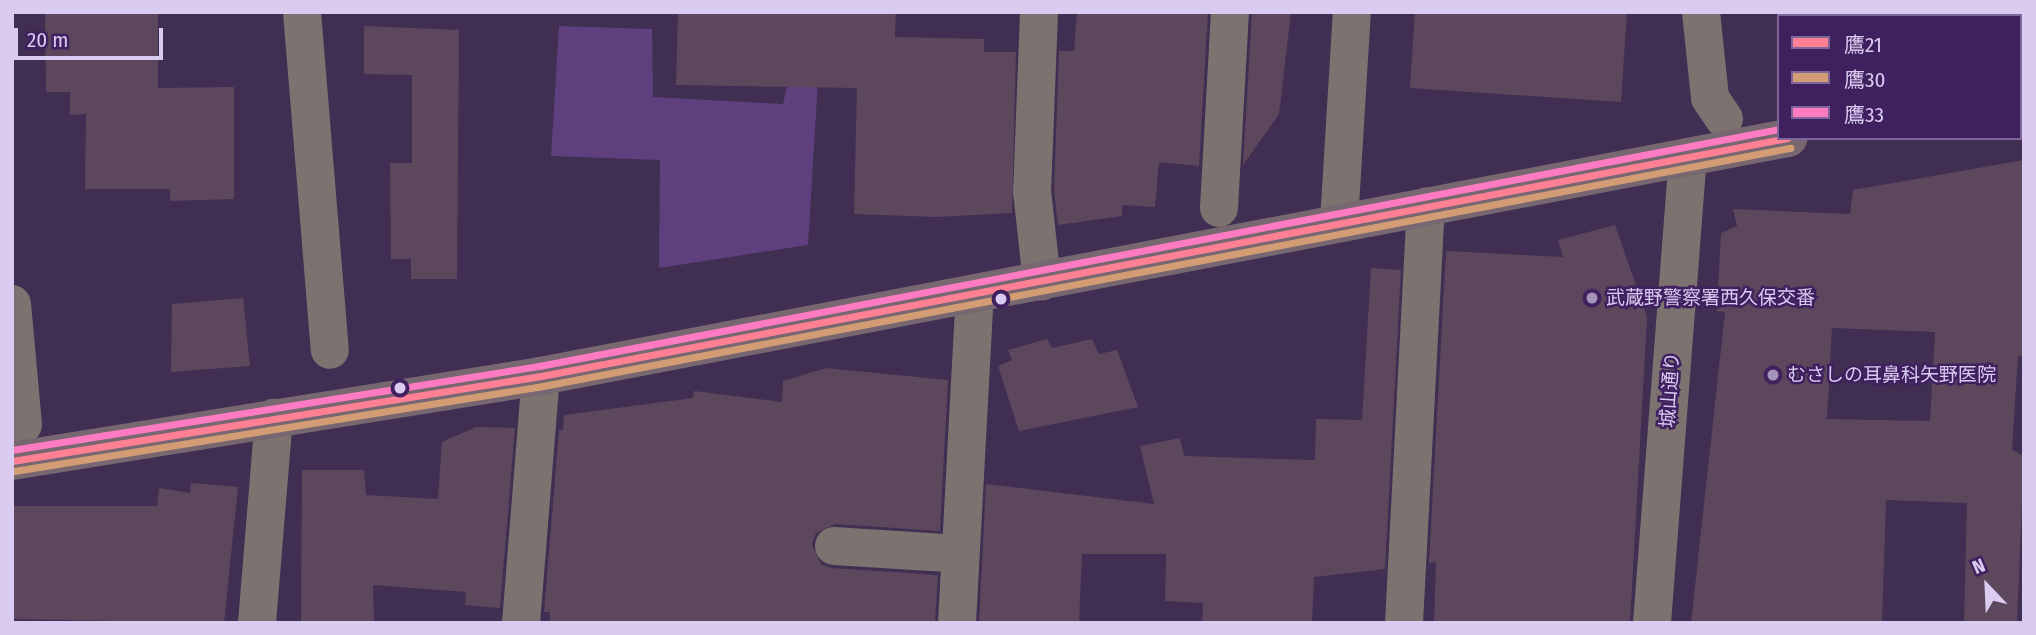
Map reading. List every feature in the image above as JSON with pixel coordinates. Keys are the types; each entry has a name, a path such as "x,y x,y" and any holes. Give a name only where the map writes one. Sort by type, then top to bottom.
{"main road":[{"path":"12,461 541,376 1777,140"}],"street":[{"path":"302,12 330,350"},
{"path":"1039,12 1032,191 1042,281"},
{"path":"1219,208 1230,12"},
{"path":"1339,222 1352,12"},
{"path":"1701,12 1710,98 1724,119"},
{"name":"城山通り","path":"1652,623 1688,157"},
{"path":"1404,623 1426,207"},
{"path":"957,623 975,294"},
{"path":"12,304 23,425"},
{"path":"521,623 541,376"},
{"path":"257,623 274,418"},
{"path":"834,546 960,554"}],"shaded area":[{"path":"559,26 652,29 653,97 783,104 795,51 820,48 808,245 659,268 660,160 551,156"}],"building":[{"path":"45,12 158,12 158,88 234,87 234,199 170,201 170,189 85,189 86,114 70,115 70,92 46,92"},
{"path":"678,12 896,12 895,37 984,39 984,52 1016,52 1012,213 936,217 854,214 857,88 676,85"},
{"path":"1077,12 1208,12 1199,166 1159,162 1155,207 1122,205 1122,216 1058,225 1054,190 1059,51 1074,51"},
{"path":"1252,12 1291,12 1279,114 1243,165"},
{"path":"1415,12 1627,12 1621,102 1410,88"},
{"path":"364,26 459,30 457,279 411,279 411,259 391,259 390,163 412,163 412,75 364,74"},
{"path":"2024,160 2024,357 2018,356 2012,450 2024,456 2017,623 1964,623 1967,503 1886,500 1882,623 1691,623 1725,312 1717,311 1721,233 1737,226 1733,209 1850,214 1853,190","holes":["1832,328 1935,332 1930,421 1827,419"]},
{"path":"1615,225 1647,317 1630,623 1434,623 1436,562 1429,563 1446,251 1563,257 1558,240"},
{"path":"1371,268 1401,270 1385,569 1314,577 1312,623 1202,623 1203,603 1165,601 1166,554 1082,554 1079,623 979,623 986,484 1154,504 1140,446 1180,438 1184,456 1315,460 1316,419 1362,420"},
{"path":"243,298 250,366 171,372 172,304"},
{"path":"1047,339 1052,348 1092,339 1099,354 1117,350 1138,407 1019,431 998,366 1012,360 1008,350"},
{"path":"826,368 948,380 940,531 835,524 816,533 812,545 821,564 832,568 938,575 935,623 550,623 550,612 544,612 559,430 563,430 564,415 693,398 694,391 782,402 783,381"},
{"path":"476,427 515,428 500,608 465,605 466,592 373,585 374,623 301,623 302,470 364,470 366,495 438,499 442,442"},
{"path":"191,483 238,487 224,623 12,619 12,506 157,506 159,488 190,493"}],"transit line":[{"name":"鷹33","path":"12,450 539,366 1777,129"},
{"name":"鷹21","path":"12,461 541,376 1777,140"},
{"name":"鷹30","path":"14,471 543,386 1790,148"}],"place":[{"name":"武蔵野警察署西久保交番","path":"1592,298"},
{"name":"むさしの耳鼻科矢野医院","path":"1773,375"}]}
